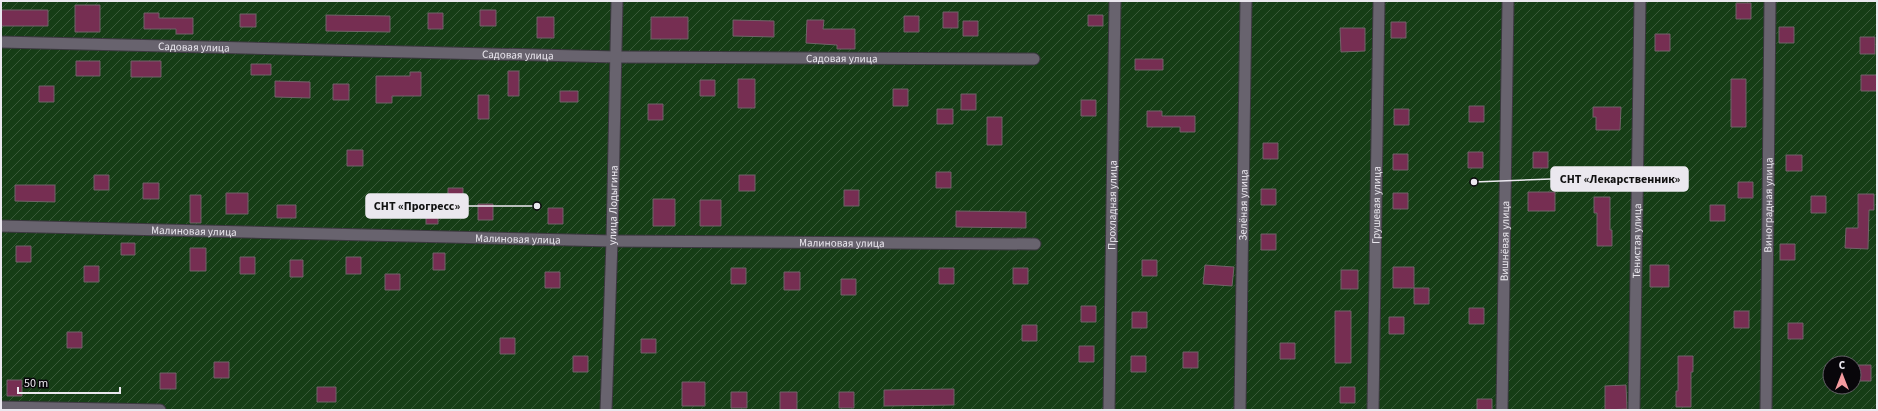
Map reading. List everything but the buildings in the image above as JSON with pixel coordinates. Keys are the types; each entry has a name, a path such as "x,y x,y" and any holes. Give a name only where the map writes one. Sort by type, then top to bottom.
{"street":[{"name":"улица Лодыгина","path":"606,410 612,241 617,1"},
{"name":"Прохладная улица","path":"1109,410 1115,1"},
{"name":"Зелёная улица","path":"1240,410 1246,1"},
{"name":"Грушевая улица","path":"1373,410 1379,1"},
{"name":"Вишнёвая улица","path":"1502,410 1508,1"},
{"name":"Тенистая улица","path":"1634,410 1640,1"},
{"name":"Виноградная улица","path":"1766,410 1770,1"},
{"name":"Садовая улица","path":"1,42 616,57 1034,59"},
{"name":"Малиновая улица","path":"1,226 612,241 1035,244"},
{"path":"1,407 160,410"}],"green space":[{"path":"1,1 1877,1 1877,410 1,410"}],"place":[{"name":"СНТ «Лекарственник»","path":"1474,182"},
{"name":"СНТ «Прогресс»","path":"537,206"}]}
